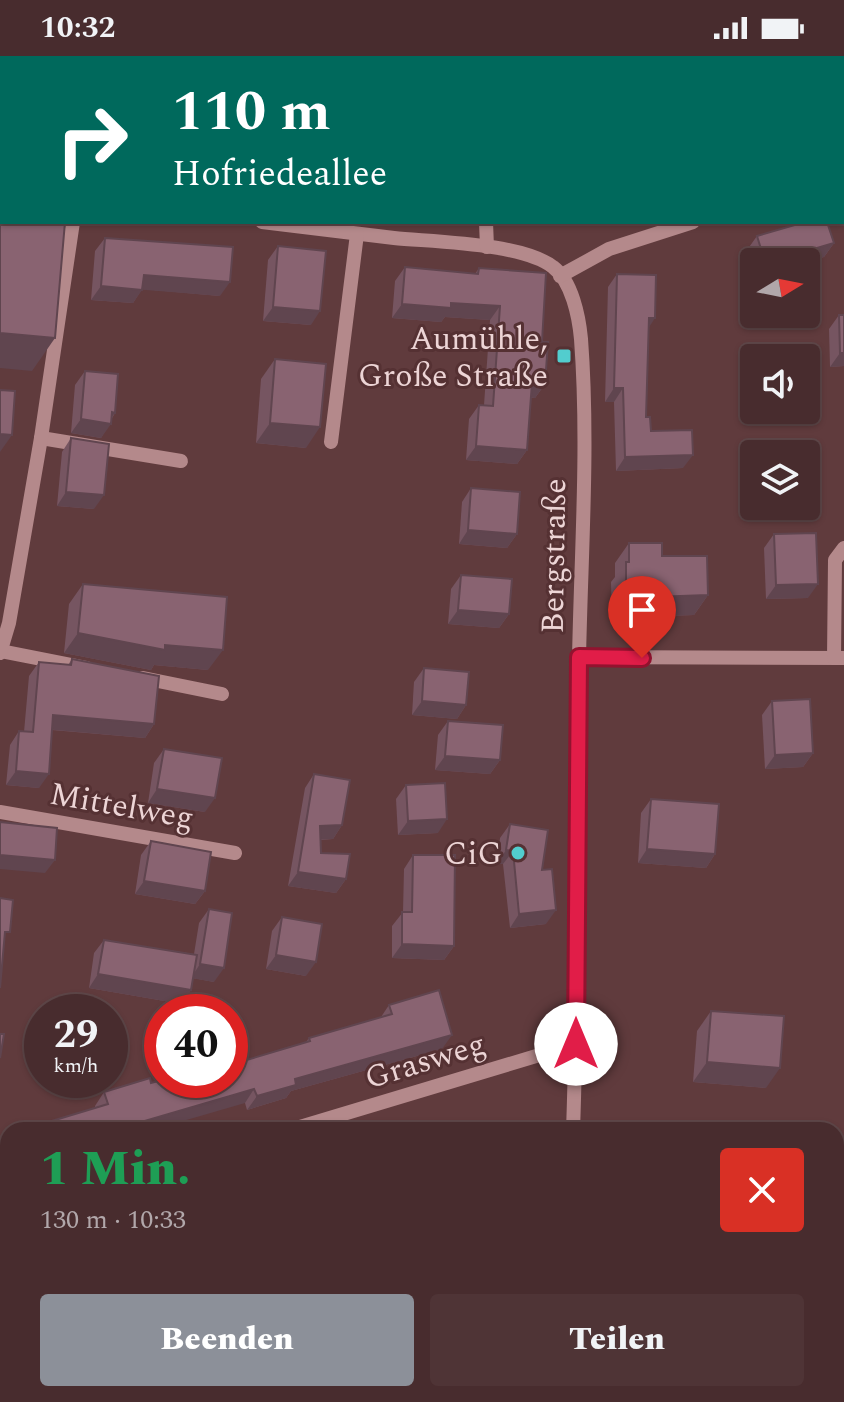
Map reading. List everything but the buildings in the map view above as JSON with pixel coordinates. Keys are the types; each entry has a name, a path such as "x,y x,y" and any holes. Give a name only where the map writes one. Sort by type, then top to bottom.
{"street":[{"path":"73,224 41,438 9,623 0,652 104,671"},
{"path":"278,224 487,247 527,255 555,268 560,276 609,249 687,224"},
{"path":"486,224 487,247"},
{"path":"331,442 357,234"},
{"name":"Bergstraße","path":"560,276 577,312 584,417 573,1122"},
{"path":"41,438 181,461"},
{"path":"579,657 839,658 834,570 835,560 844,548"},
{"path":"133,677 222,694"},
{"name":"Mittelweg","path":"0,812 235,853"},
{"name":"Grasweg","path":"317,1122 576,1044"}],"place":[{"name":"Aumühle, Große Straße","path":"564,356"},
{"name":"CiG","path":"518,853"}],"route":[{"path":"576,1044 579,657 642,658"}]}
